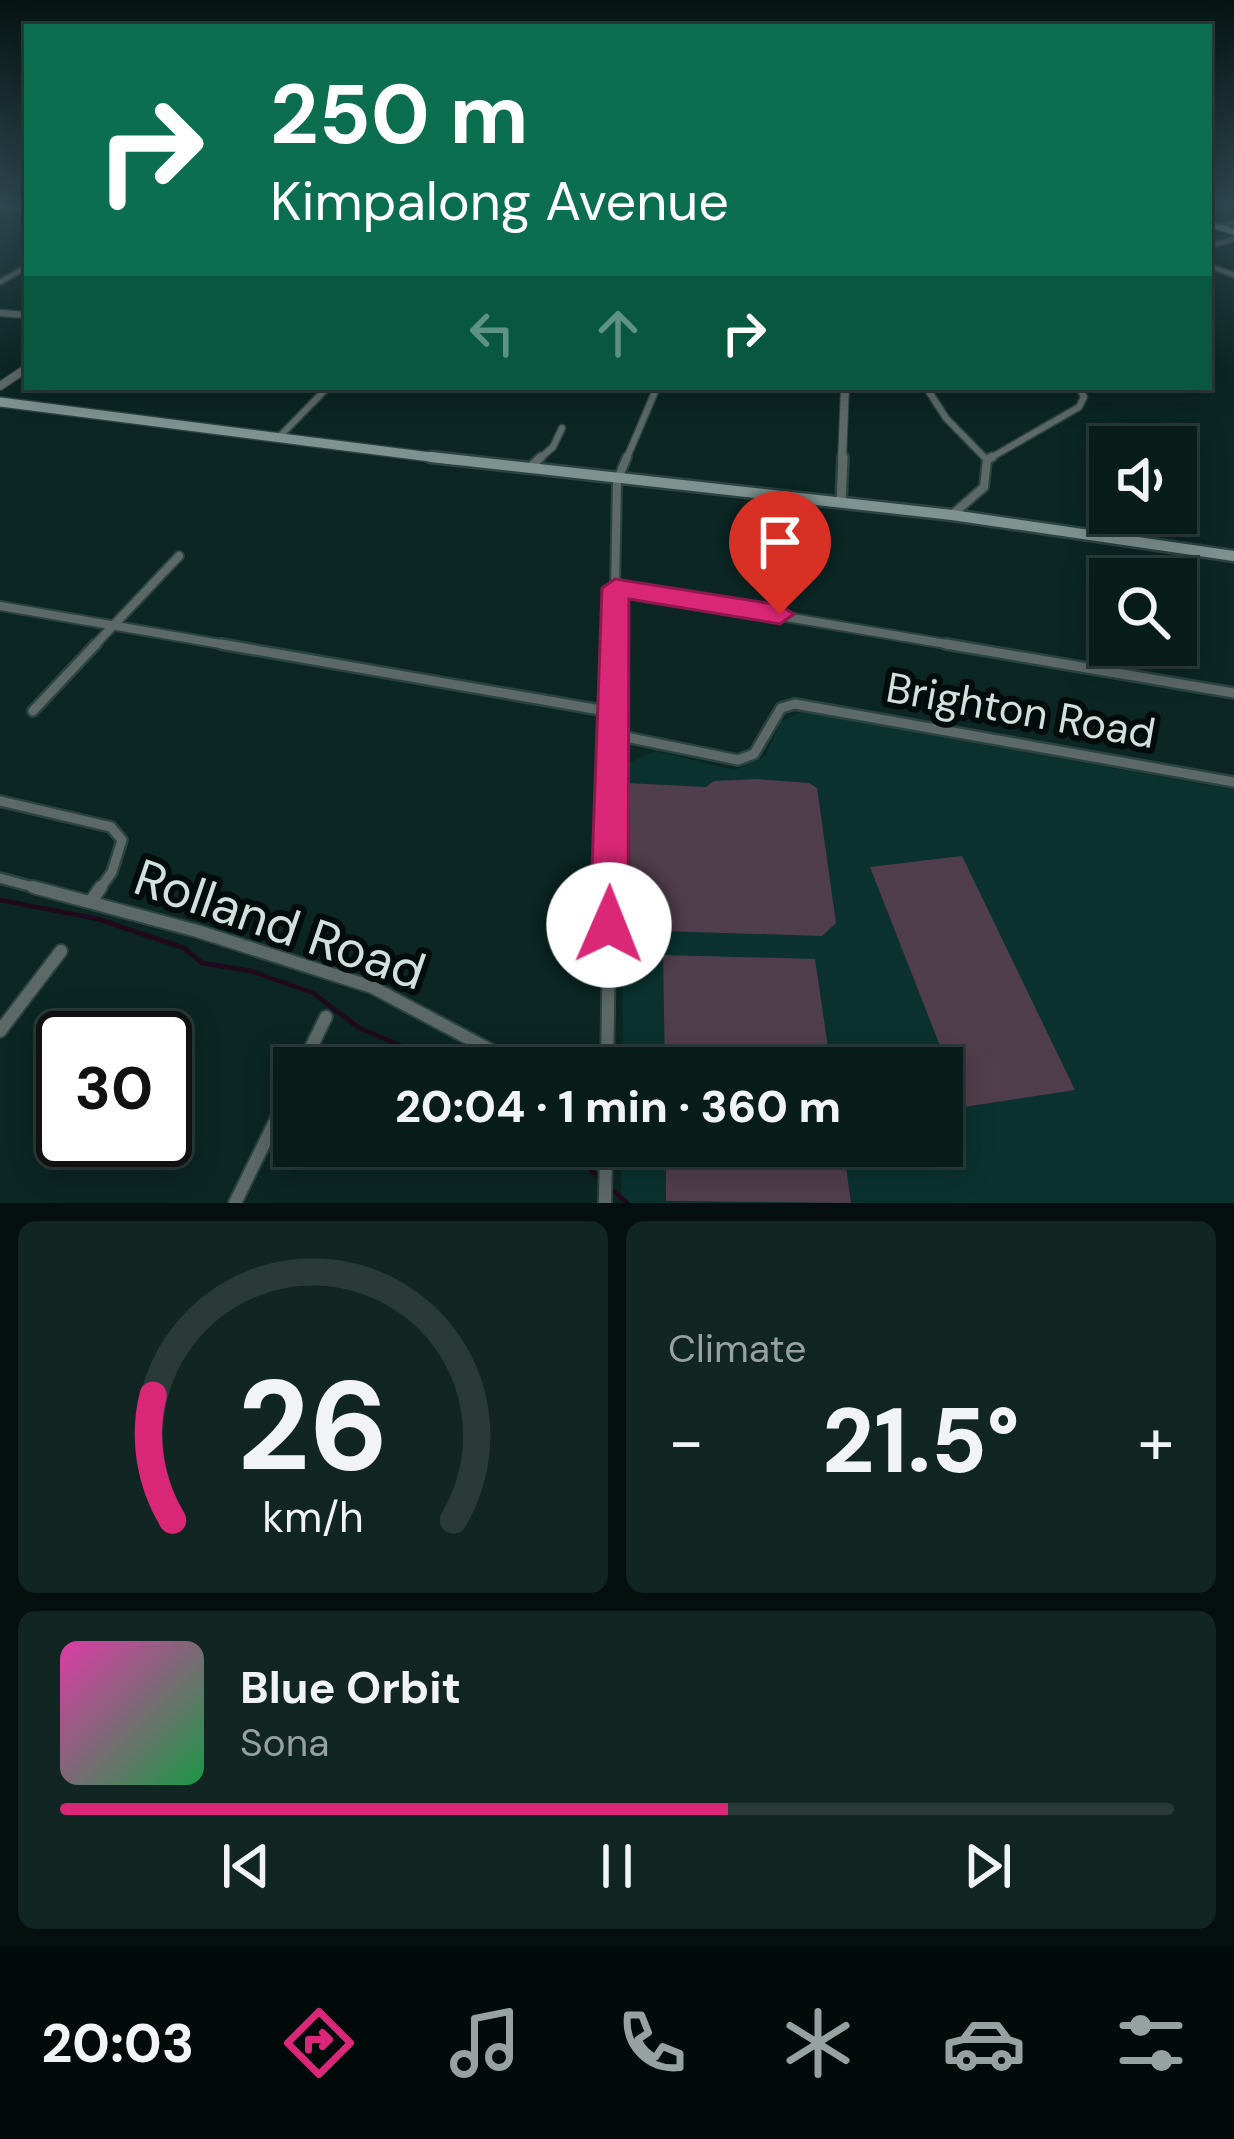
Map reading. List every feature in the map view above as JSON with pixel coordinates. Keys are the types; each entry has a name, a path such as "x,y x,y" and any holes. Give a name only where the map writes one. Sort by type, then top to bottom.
{"main road":[{"path":"0,402 617,481 952,515 1234,556"}],"street":[{"path":"280,436 325,390"},
{"path":"607,1047 617,481 656,390"},
{"path":"841,503 845,390"},
{"path":"928,390 946,418 987,460"},
{"path":"987,460 1078,407 1084,397 1080,390"},
{"path":"529,468 553,447 562,428"},
{"path":"952,515 984,487 987,460"},
{"path":"33,711 179,556"},
{"path":"615,588 1234,693"},
{"path":"0,606 611,712"},
{"name":"Brighton Road","path":"611,734 737,760 754,754 781,708 808,705 1234,782"},
{"path":"0,801 111,827 122,840 112,872 92,902"},
{"name":"Rolland Road","path":"0,878 372,987 485,1047"},
{"path":"0,1031 61,951"},
{"path":"311,1047 326,1016"},
{"path":"235,1203 273,1126"},
{"path":"605,1203 606,1167"}],"shaded area":[{"path":"802,712 1234,790 1234,1203 621,1203 622,1167 963,1167 963,1047 623,1047 621,774 629,763 656,751 734,770 765,757 781,721"},
{"path":"714,781 809,783 817,788 836,923 822,936 633,930 627,783 706,787"},
{"path":"962,856 1075,1090 964,1107 963,1047 940,1047 870,867"},
{"path":"663,955 815,959 828,1047 665,1047"},
{"path":"666,1167 846,1167 851,1203 666,1201"}],"waterway":[{"path":"0,900 98,919 184,948 202,963 251,971 313,993 359,1028 404,1047"},
{"path":"588,1167 599,1178"},
{"path":"610,1188 627,1203"}],"route":[{"path":"609,925 615,588 780,614"}]}
